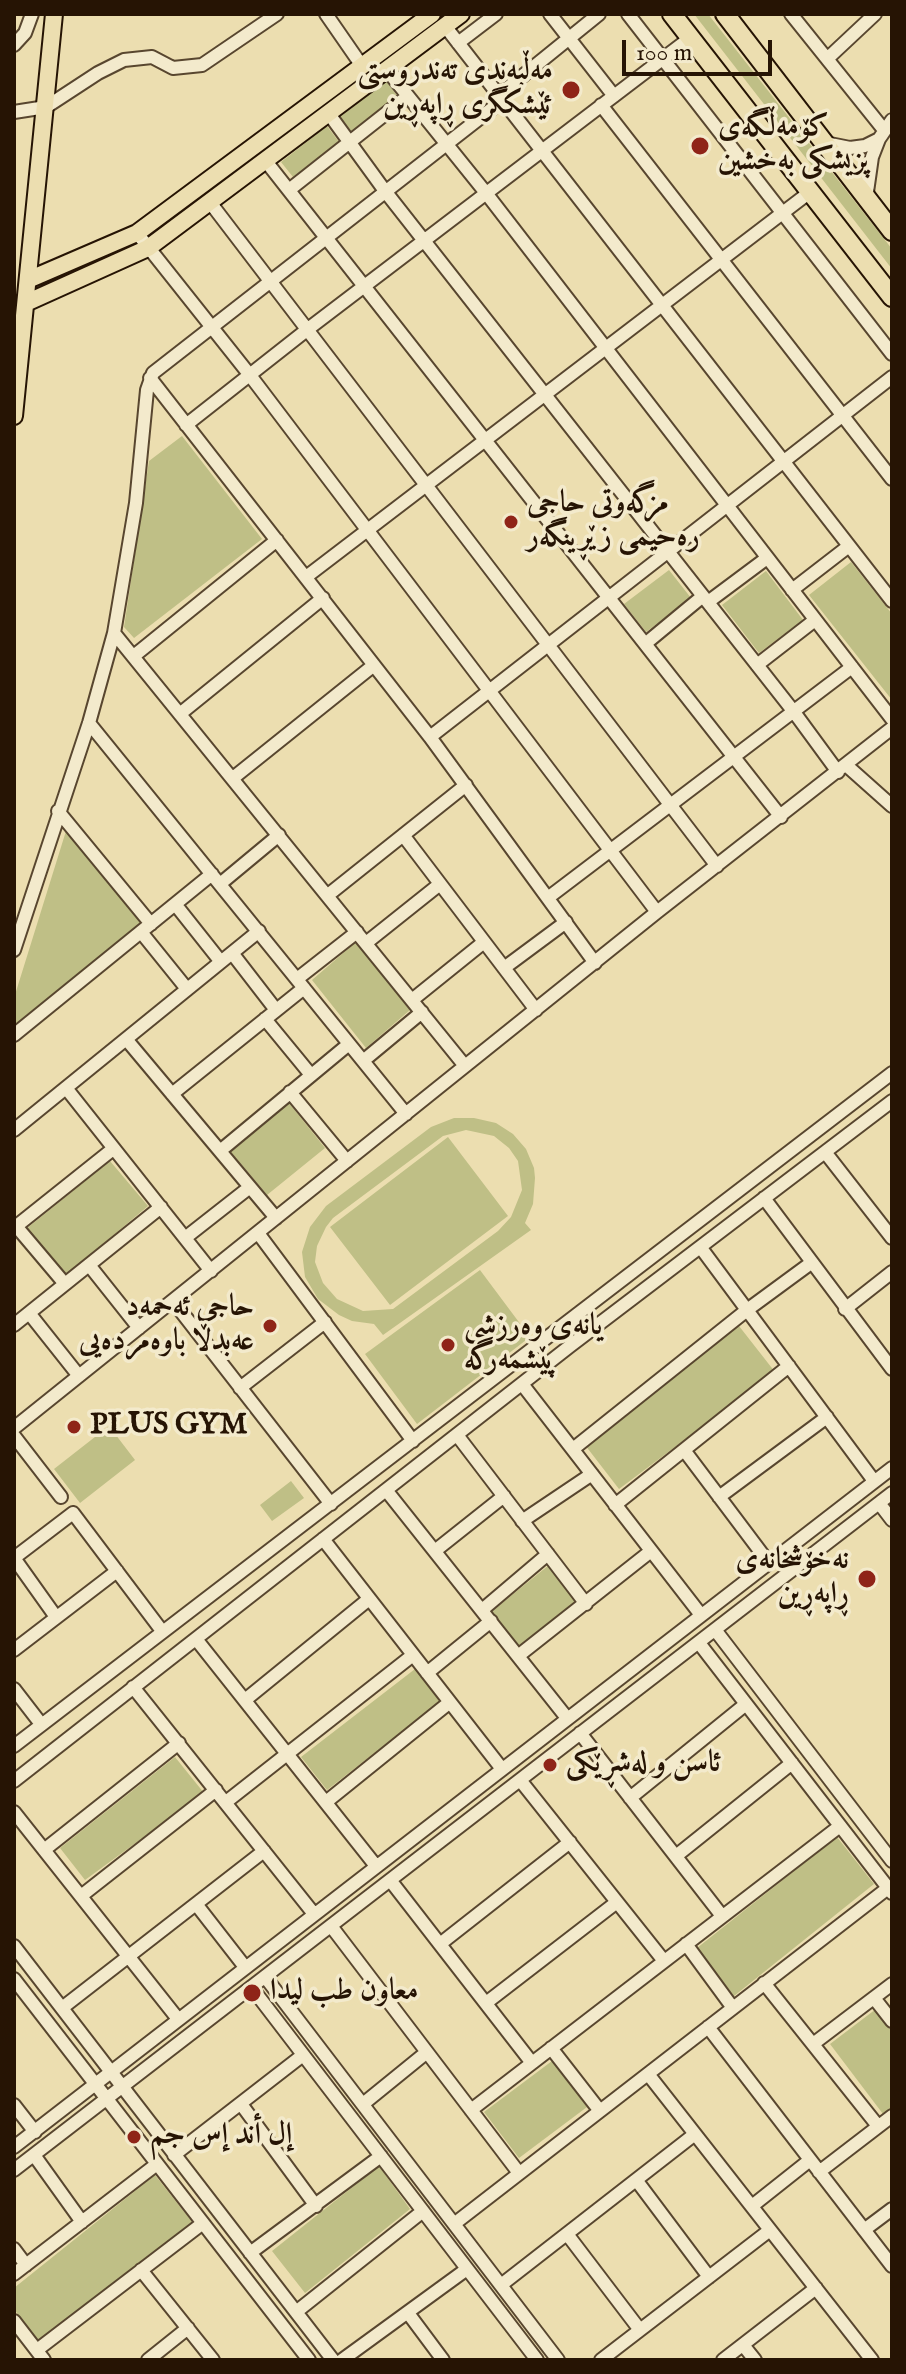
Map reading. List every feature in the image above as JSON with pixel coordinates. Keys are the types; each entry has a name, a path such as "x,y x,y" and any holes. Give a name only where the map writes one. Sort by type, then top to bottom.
{"highway":[{"path":"672,14 892,297"},
{"path":"725,14 892,231"}],"main road":[{"path":"14,416 18,338 26,303 54,14"},
{"path":"28,280 137,233 432,14"},
{"path":"26,303 148,248 461,14"}],"street":[{"path":"14,45 25,33 32,14"},
{"path":"14,112 46,107 124,60 152,57 173,68 202,65 277,14"},
{"path":"326,14 362,66"},
{"path":"458,43 496,14"},
{"path":"550,14 614,96"},
{"path":"14,950 89,723 114,633 136,503 150,378 162,363 446,144 599,14"},
{"path":"628,14 892,354"},
{"path":"791,14 885,129"},
{"path":"827,59 875,14"},
{"path":"445,26 892,601"},
{"path":"186,425 690,38"},
{"path":"387,70 486,193 892,719"},
{"path":"289,190 408,96"},
{"path":"601,105 892,479"},
{"path":"329,114 423,241 794,712 842,768 892,806"},
{"path":"820,139 834,146 865,146 885,129"},
{"path":"866,199 870,167 885,129"},
{"path":"265,160 781,817"},
{"path":"306,577 810,192"},
{"path":"209,201 717,866"},
{"path":"137,233 249,374 657,912"},
{"path":"430,737 892,377"},
{"path":"150,378 430,737 595,963"},
{"path":"135,655 277,540"},
{"path":"792,590 849,546"},
{"path":"645,644 767,558"},
{"path":"181,713 323,598"},
{"path":"757,665 815,620"},
{"path":"114,633 135,655 465,1066"},
{"path":"233,778 374,665"},
{"path":"549,897 852,667"},
{"path":"89,723 406,1114"},
{"path":"14,1428 657,912 892,728"},
{"path":"328,895 466,785"},
{"path":"58,811 146,928 187,989"},
{"path":"14,1035 175,904 279,835"},
{"path":"403,835 536,1010"},
{"path":"366,943 440,884"},
{"path":"175,904 276,1010"},
{"path":"504,968 566,922"},
{"path":"14,1130 259,931"},
{"path":"172,1094 276,1010 357,932"},
{"path":"412,1000 484,942"},
{"path":"363,1061 422,1012"},
{"path":"265,1019 311,1075"},
{"path":"126,1039 276,1218"},
{"path":"220,1151 349,1044"},
{"path":"14,1746 892,1073"},
{"path":"66,1088 211,1271"},
{"path":"290,1092 347,1161"},
{"path":"14,1781 570,1346 796,1173 890,1107"},
{"path":"65,1284 15,1227 113,1149"},
{"path":"825,1152 891,1236"},
{"path":"784,1157 796,1173"},
{"path":"185,1238 250,1187"},
{"path":"764,1198 892,1369"},
{"path":"14,1325 161,1207"},
{"path":"258,1233 413,1441"},
{"path":"701,1248 874,1481"},
{"path":"573,1449 811,1263"},
{"path":"89,1265 139,1328"},
{"path":"845,1309 892,1272"},
{"path":"173,1301 331,1504"},
{"path":"29,1313 79,1376"},
{"path":"240,1388 325,1322"},
{"path":"559,1331 570,1346"},
{"path":"615,1505 789,1366"},
{"path":"522,1384 701,1615"},
{"path":"719,1497 827,1417"},
{"path":"457,1435 586,1604"},
{"path":"14,1436 61,1497"},
{"path":"684,1450 769,1563"},
{"path":"14,2147 892,1468"},
{"path":"522,1521 592,1474"},
{"path":"386,1490 567,1718"},
{"path":"14,2170 892,1493"},
{"path":"436,1550 504,1496"},
{"path":"879,1503 892,1520"},
{"path":"56,1617 14,1558 73,1513 162,1631"},
{"path":"287,1537 301,1555"},
{"path":"323,1539 502,1769"},
{"path":"518,1656 651,1551"},
{"path":"482,1610 548,1554"},
{"path":"14,1650 117,1571"},
{"path":"245,1700 369,1599"},
{"path":"427,1673 491,1621"},
{"path":"716,1631 890,1858 872,1868"},
{"path":"196,1639 376,1866"},
{"path":"454,2224 764,1983 890,1891 699,1643"},
{"path":"226,1802 413,1655"},
{"path":"133,1687 314,1914"},
{"path":"14,1689 41,1724"},
{"path":"326,1802 450,1702"},
{"path":"630,1798 746,1704"},
{"path":"580,1733 722,1916"},
{"path":"44,1850 179,1743"},
{"path":"676,1856 792,1763"},
{"path":"520,1780 664,1961"},
{"path":"81,1896 216,1790"},
{"path":"14,1812 178,2019"},
{"path":"471,2110 840,1826"},
{"path":"415,1836 427,1852"},
{"path":"440,1944 570,1842"},
{"path":"62,2008 264,1851"},
{"path":"390,1880 532,2063"},
{"path":"486,2003 617,1902"},
{"path":"196,1904 245,1967"},
{"path":"331,1926 519,2173"},
{"path":"686,1944 733,2008"},
{"path":"14,1946 333,2360"},
{"path":"266,1978 558,2360"},
{"path":"14,1979 309,2360"},
{"path":"764,1983 878,2126"},
{"path":"813,2044 892,1984"},
{"path":"252,1988 537,2360"},
{"path":"874,1998 892,2021"},
{"path":"708,2027 892,2266"},
{"path":"551,2048 600,2111"},
{"path":"363,2104 427,2052"},
{"path":"174,2155 303,2055"},
{"path":"648,2074 872,2360"},
{"path":"241,2104 316,2206"},
{"path":"14,2105 35,2132"},
{"path":"819,2172 892,2116"},
{"path":"501,2285 695,2134"},
{"path":"34,2155 82,2222"},
{"path":"250,2253 381,2156"},
{"path":"752,2206 810,2160"},
{"path":"14,2274 157,2164"},
{"path":"637,2181 709,2277"},
{"path":"864,2230 892,2209"},
{"path":"296,2312 423,2211"},
{"path":"16,2327 41,2355 141,2270 203,2223"},
{"path":"601,2360 770,2230"},
{"path":"567,2234 640,2330"},
{"path":"14,2249 26,2265"},
{"path":"342,2360 467,2269"},
{"path":"141,2270 213,2360"},
{"path":"723,2360 816,2288"},
{"path":"408,2313 443,2360"},
{"path":"148,2360 188,2328"},
{"path":"743,2345 755,2360"}],"green space":[{"path":"694,14 708,14 892,249 892,269"},
{"path":"386,81 398,97 352,132 340,117"},
{"path":"327,126 339,142 293,177 281,162"},
{"path":"182,436 262,539 134,638 124,627 149,461"},
{"path":"851,562 892,614 892,700 809,595"},
{"path":"669,570 691,598 646,632 624,604"},
{"path":"766,571 803,620 759,653 722,605"},
{"path":"66,831 142,924 14,1028 14,998"},
{"path":"356,942 410,1010 366,1048 312,980"},
{"path":"289,1103 325,1148 267,1195 231,1152"},
{"path":"454,1118 474,1118 496,1123 513,1134 526,1149 534,1168 533,1204 525,1223 531,1230 383,1335 374,1324 352,1321 318,1299 305,1277 302,1252 310,1227 326,1206 431,1127","holes":["466,1130 494,1136 509,1148 518,1161 522,1190 511,1217 498,1231 393,1309 363,1311 337,1299 323,1283 315,1262 317,1246 333,1218 443,1136"]},
{"path":"448,1137 508,1216 390,1305 330,1227"},
{"path":"110,1161 148,1206 65,1276 26,1229"},
{"name":"یانەی وەرزشی پێشمەرگە","path":"480,1270 530,1337 417,1424 365,1354"},
{"path":"739,1326 775,1372 619,1489 585,1445"},
{"path":"109,1426 135,1460 80,1503 54,1469"},
{"path":"291,1481 304,1498 272,1521 260,1505"},
{"path":"549,1565 577,1600 519,1647 491,1612"},
{"path":"415,1669 441,1701 327,1790 301,1757"},
{"path":"175,1757 204,1793 85,1880 60,1848"},
{"path":"837,1837 874,1884 734,1996 697,1948"},
{"path":"876,2009 892,2030 892,2108 883,2114 830,2044"},
{"path":"552,2061 587,2107 519,2158 484,2112"},
{"path":"379,2166 410,2209 305,2293 272,2251"},
{"path":"155,2175 193,2223 39,2343 14,2309 14,2288"}],"place":[{"name":"مەڵبەندی تەندروستی ئێشکگری ڕاپەڕین","path":"571,90"},
{"name":"کۆمەڵگەی پزیشکی بەخشین","path":"700,146"},
{"name":"مزگەوتی حاجی رەحیمی زێڕینگەر","path":"511,522"},
{"name":"حاجی ئەحمەد عەبدڵا باوەمردەیی","path":"270,1326"},
{"name":"یانەی وەرزشی پێشمەرگە","path":"448,1345"},
{"name":"PLUS GYM","path":"74,1427"},
{"name":"نەخۆشخانەی ڕاپەڕین","path":"867,1579"},
{"name":"ئاسن و لەشڕێکی","path":"550,1765"},
{"name":"معاون طب لیدا","path":"252,1993"},
{"name":"إل أند إس جم","path":"134,2137"}]}
